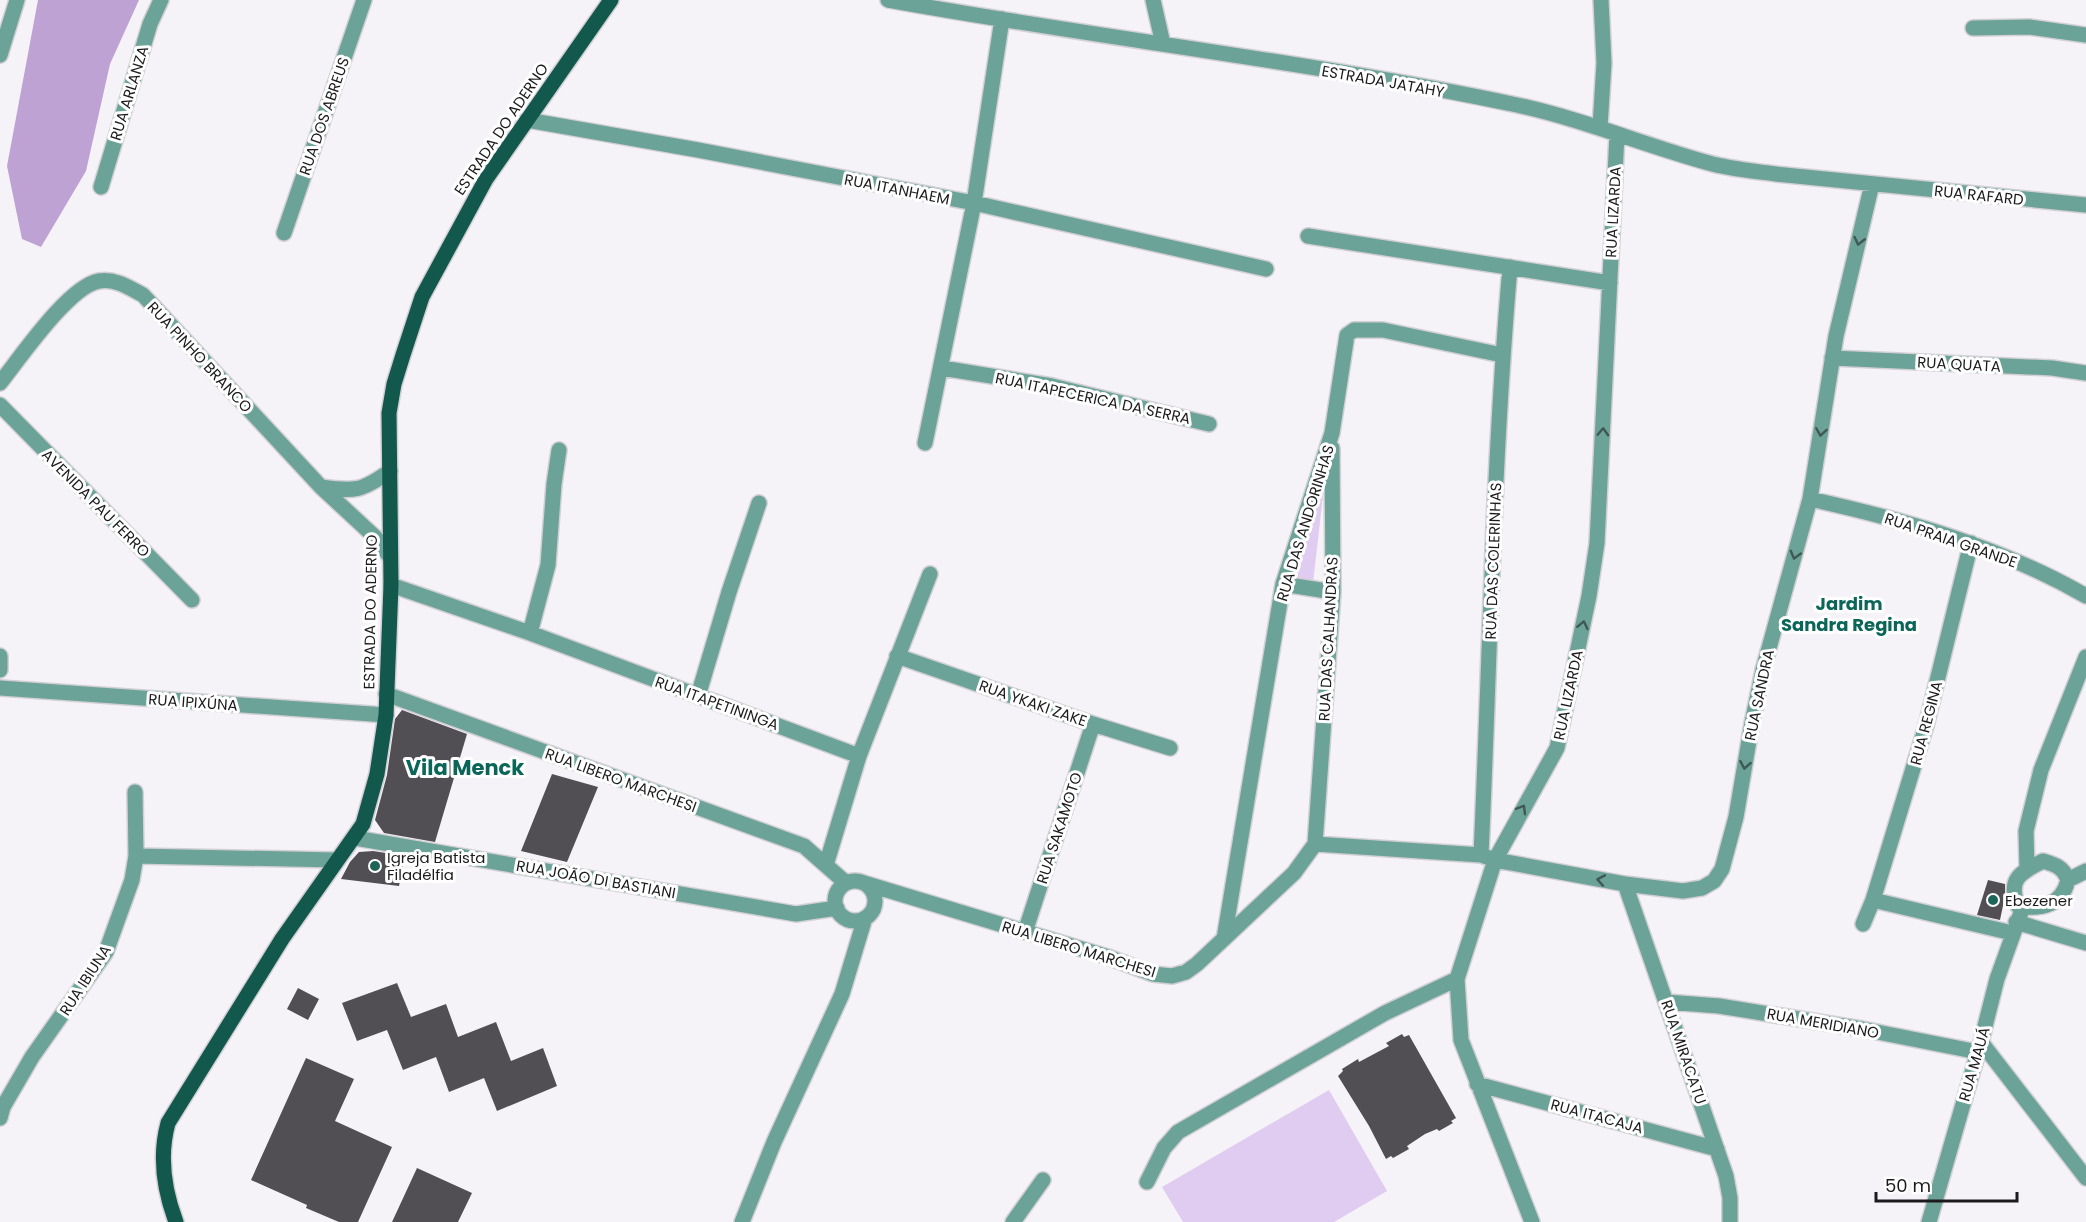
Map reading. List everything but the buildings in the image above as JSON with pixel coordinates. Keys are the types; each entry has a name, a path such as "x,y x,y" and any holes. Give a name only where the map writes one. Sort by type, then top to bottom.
{"main road":[{"name":"ESTRADA DO ADERNO","path":"176,1222 164,1167 164,1139 168,1123 282,939 355,838 363,824 377,774 386,716 391,585 389,413 394,384 422,297 486,178 611,0"}],"street":[{"path":"0,55 17,0"},
{"name":"RUA ARLANZA","path":"101,187 150,24 160,0"},
{"name":"RUA DOS ABREUS","path":"284,233 364,0"},
{"name":"ESTRADA JATAHY","path":"888,0 1411,85 1519,106 1600,127 1710,163 1776,174 1872,184"},
{"path":"1153,0 1162,44"},
{"path":"1600,127 1604,63 1601,0"},
{"path":"925,443 974,203 1002,19"},
{"path":"1972,28 2029,27 2086,35"},
{"name":"RUA ITANHAEM","path":"526,120 698,150 927,196 974,203 1266,269"},
{"name":"RUA LIZARDA","path":"1532,1222 1461,1040 1457,978 1488,858 1557,748 1589,596 1597,543 1617,134"},
{"name":"RUA RAFARD","path":"1872,184 2086,206"},
{"name":"RUA SANDRA","path":"1488,858 1625,885 1683,891 1702,888 1714,881 1722,869 1736,817 1763,670 1810,499 1836,336 1872,184"},
{"path":"1308,236 1610,283"},
{"name":"RUA DAS COLERINHAS","path":"1488,858 1491,560 1502,355 1510,267"},
{"name":"RUA PINHO BRANCO","path":"0,383 49,322 77,292 88,284 101,280 119,283 143,295 321,487 375,537 390,557"},
{"name":"RUA DAS ANDORINHAS","path":"1224,939 1283,584 1332,433 1347,335 1354,330 1383,330 1502,355"},
{"name":"RUA QUATA","path":"1833,358 2052,368 2086,373"},
{"name":"RUA ITAPECERICA DA SERRA","path":"942,368 1052,386 1209,424"},
{"name":"AVENIDA PAU FERRO","path":"0,405 192,600"},
{"name":"RUA DAS CALHANDRAS","path":"1315,844 1334,592 1332,433"},
{"path":"530,633 549,565 554,484 559,450"},
{"path":"321,487 350,491 360,489 390,471"},
{"name":"RUA PRAIA GRANDE","path":"1810,499 1868,512 1971,543 2005,556 2086,596"},
{"path":"698,696 759,503"},
{"name":"RUA REGINA","path":"1863,924 1873,900 1926,726 1971,543"},
{"path":"826,866 859,756 930,574"},
{"path":"1283,584 1334,592"},
{"name":"RUA ITAPETININGA","path":"391,585 530,633 859,756"},
{"path":"0,656 0,670"},
{"name":"RUA YKAKI ZAKE","path":"897,656 1093,724 1170,748"},
{"path":"2027,869 2026,831 2041,770 2086,657"},
{"name":"RUA IPIXÚNA","path":"0,688 386,716"},
{"name":"RUA LIBERO MARCHESI","path":"386,694 804,846 846,883"},
{"name":"RUA SAKAMOTO","path":"1025,932 1093,724"},
{"name":"RUA IBIUNA","path":"0,1118 3,1107 32,1057 106,952 132,880 136,856 135,792"},
{"name":"RUA JOÃO DI BASTIANI","path":"355,838 796,914 837,908"},
{"path":"1315,844 1488,858"},
{"name":"RUA LIBERO MARCHESI","path":"864,883 1108,957 1154,974 1172,976 1186,972 1197,964 1294,873 1315,844"},
{"path":"136,856 337,860"},
{"path":"2068,880 2059,866 2043,861 2022,871 2016,880 2013,893 2018,906 2050,905 2061,898 2068,880 2086,871"},
{"path":"859,881 873,892 875,903 870,914 865,918 852,920 845,918 837,908 836,896 841,886 846,883 859,881"},
{"name":"RUA MIRACATU","path":"1625,885 1718,1149 1730,1198 1730,1222"},
{"path":"1873,900 2086,943"},
{"name":"RUA MAUÁ","path":"1929,1222 1980,1047 1997,979 2023,906"},
{"path":"742,1222 774,1142 842,994 865,918"},
{"path":"1147,1182 1164,1148 1178,1132 1385,1013 1457,978"},
{"name":"RUA MERIDIANO","path":"1667,1002 1719,1006 1980,1047"},
{"path":"1980,1047 2086,1178"},
{"name":"RUA ITACAJA","path":"1477,1084 1718,1149"},
{"path":"1013,1222 1044,1180"}],"shaded area":[{"path":"38,0 139,0 110,64 86,171 41,247 22,239 7,166"},
{"path":"1329,443 1313,583 1294,581"},
{"path":"1329,1090 1387,1191 1334,1222 1183,1222 1162,1187"}],"place":[{"name":"Igreja Batista Filadélfia","path":"375,866"},
{"name":"Ebezener","path":"1993,900"}],"district":[{"name":"Jardim Sandra Regina","path":"1849,613"},
{"name":"Vila Menck","path":"465,767"}]}
